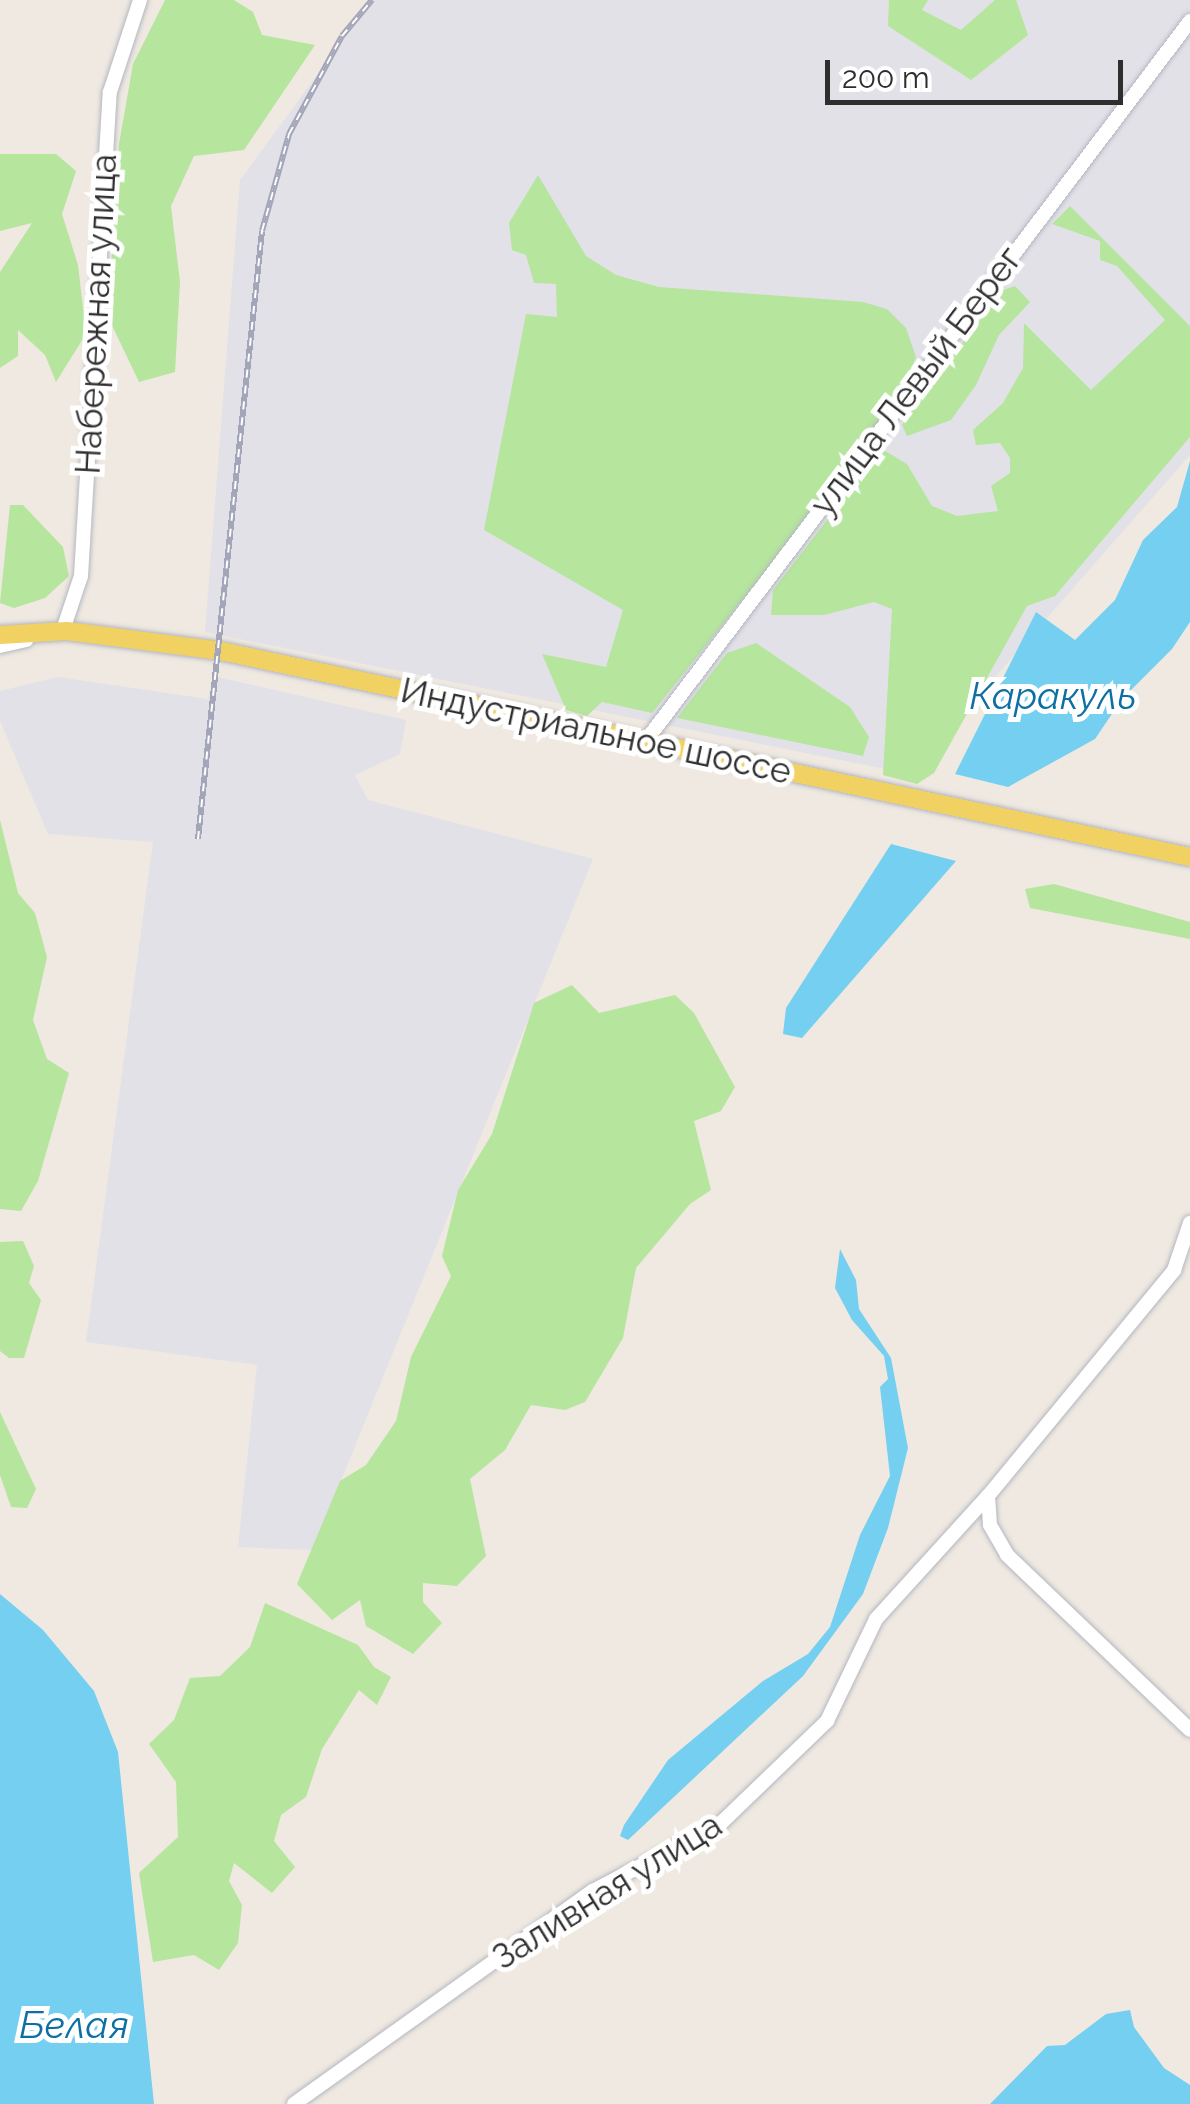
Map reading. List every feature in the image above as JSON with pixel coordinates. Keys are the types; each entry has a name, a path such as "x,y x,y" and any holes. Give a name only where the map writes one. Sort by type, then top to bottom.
{"main road":[{"name":"Индустриальное шоссе","path":"0,634 67,631 221,651 1190,857"}],"street":[{"name":"Набережная улица","path":"67,631 81,576 110,92 140,0"},
{"name":"улица Левый Берег","path":"645,742 1190,21"},
{"path":"0,646 67,631"},
{"name":"Заливная улица","path":"294,2104 592,1891 720,1824 827,1721 876,1619 988,1496 1174,1270 1190,1223"},
{"path":"988,1496 990,1525 1007,1555 1190,1730"}],"shaded area":[{"path":"372,0 1190,0 1190,455 910,774 205,632 240,180"},
{"path":"213,676 406,720 400,754 355,775 368,800 593,859 313,1550 238,1547 257,1365 86,1342 153,842 48,834 0,721 0,691 58,677 208,699"}],"green space":[{"path":"165,0 234,0 253,12 262,35 315,45 244,150 194,156 171,206 180,282 175,372 139,382 108,317 119,144 133,64"},
{"path":"889,0 928,0 922,10 961,30 995,0 1016,0 1028,35 971,80 888,26"},
{"path":"0,154 56,154 76,171 62,214 78,265 86,334 56,382 45,355 18,330 18,356 0,368 0,272 32,223 0,231"},
{"path":"538,175 586,256 616,275 659,287 863,302 887,309 906,328 916,357 897,407 652,713 602,702 587,716 566,710 542,654 606,667 623,610 484,530 526,314 557,317 556,284 534,283 526,255 512,250 509,223"},
{"path":"1070,206 1190,326 1190,437 1055,596 1027,606 934,773 917,784 883,775 892,609 874,602 824,615 771,615 773,590 882,449 907,464 932,506 957,516 998,511 991,486 1010,473 1010,458 1000,443 976,445 973,430 1003,403 1023,368 1024,323 1091,390 1165,320 1117,266 1100,260 1100,241 1052,224"},
{"path":"1015,286 1030,302 999,335 976,385 951,420 907,436 902,425 911,410 1003,290"},
{"path":"10,505 23,505 63,547 69,576 45,598 14,608 0,603"},
{"path":"756,643 850,707 869,737 863,756 677,718 727,653"},
{"path":"0,820 18,893 35,913 47,957 33,1020 47,1059 69,1073 38,1181 21,1211 0,1209"},
{"path":"1054,884 1190,922 1190,939 1030,908 1025,889"},
{"path":"572,985 599,1013 675,995 694,1013 735,1087 721,1111 694,1121 711,1190 690,1204 636,1268 623,1338 585,1402 565,1410 531,1405 505,1450 470,1479 486,1556 457,1586 423,1583 423,1602 442,1623 413,1654 366,1626 360,1600 332,1620 297,1584 340,1481 366,1465 396,1421 411,1357 451,1276 442,1256 458,1190 492,1134 534,1003"},
{"path":"23,1241 34,1266 29,1283 41,1300 24,1358 9,1358 0,1351 0,1242"},
{"path":"0,1412 36,1489 27,1508 11,1507 0,1475"},
{"path":"265,1603 358,1645 374,1667 391,1677 377,1705 359,1690 322,1749 306,1797 281,1815 274,1841 295,1867 272,1893 234,1863 229,1881 242,1905 238,1943 219,1970 194,1955 153,1962 139,1873 178,1837 176,1782 149,1744 174,1720 190,1678 220,1676 250,1647"}],"water":[{"name":"Каракуль","path":"1190,461 1190,622 1172,649 1122,699 1095,739 1008,787 955,774 1036,612 1075,640 1115,600 1143,540 1177,507"},
{"path":"891,844 956,861 802,1038 783,1034 786,1008"},
{"path":"840,1249 856,1280 859,1309 891,1358 908,1448 888,1528 863,1594 803,1676 628,1840 620,1836 624,1825 668,1760 763,1681 808,1654 830,1627 860,1535 890,1476 880,1387 888,1379 884,1356 852,1320 835,1288"},
{"name":"Белая","path":"0,1594 43,1630 94,1691 118,1752 154,2104 0,2104"},
{"path":"1130,2010 1134,2027 1164,2068 1190,2085 1190,2104 990,2104 1047,2046 1065,2045 1106,2014"}],"railway":[{"path":"198,839 262,231 289,134 342,36 372,0"}]}
